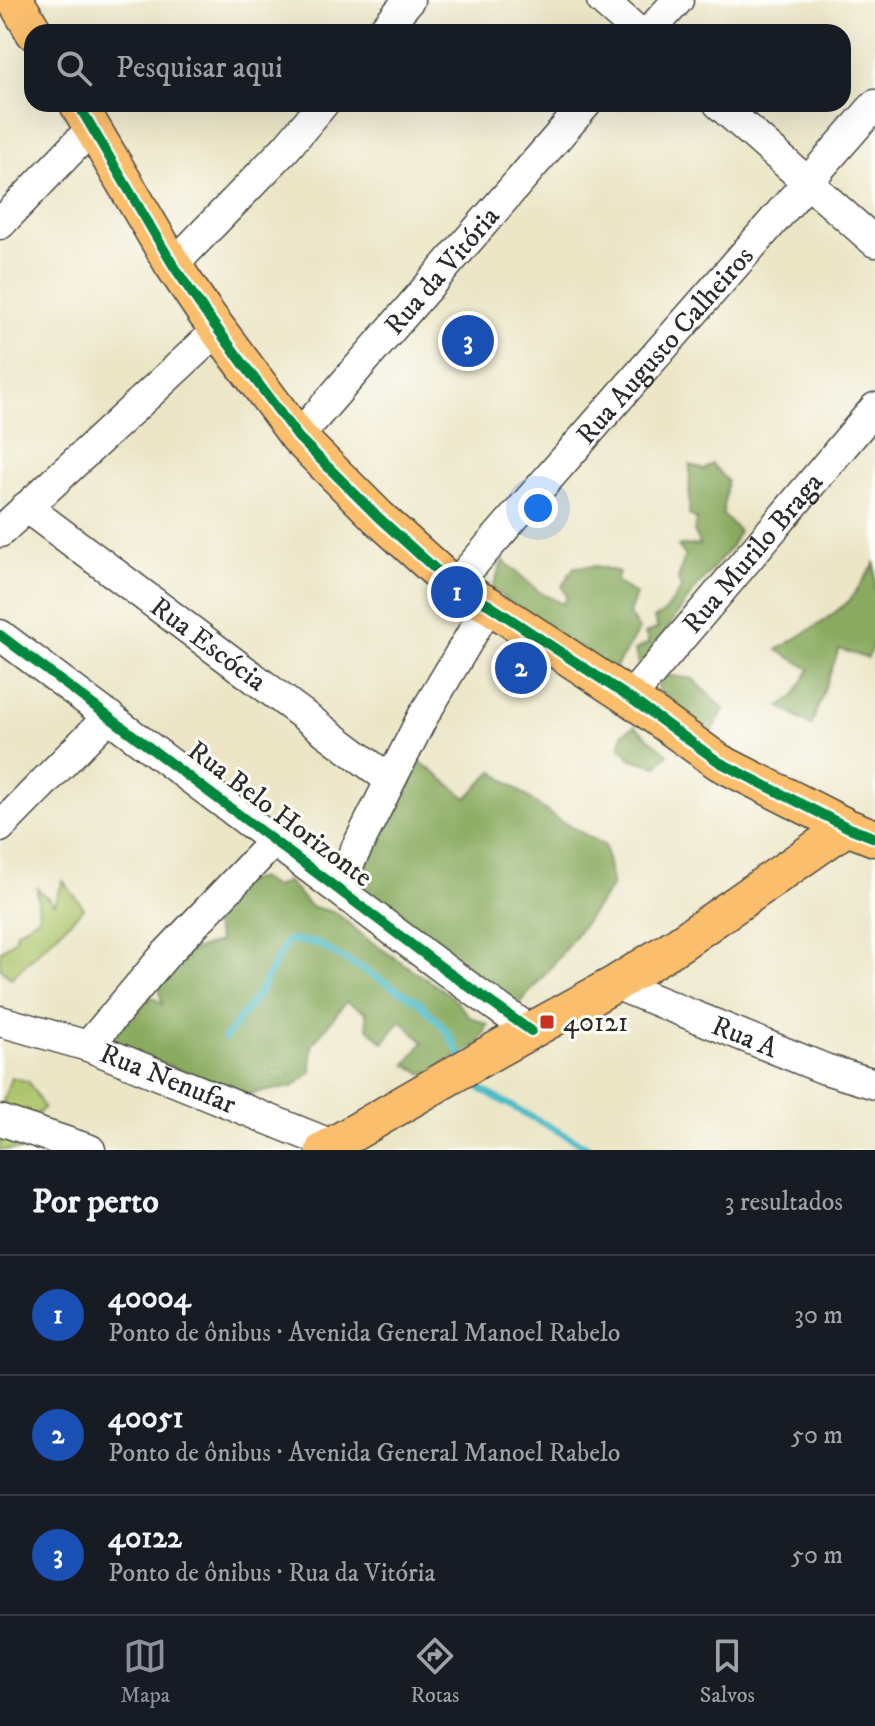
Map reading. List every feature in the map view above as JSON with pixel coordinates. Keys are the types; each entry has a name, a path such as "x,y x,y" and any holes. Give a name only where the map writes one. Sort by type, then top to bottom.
{"main road":[{"path":"15,0 29,24"},
{"path":"85,116 173,265 218,330 298,437 378,517 454,586 489,605 630,698 719,762 861,832"},
{"path":"328,1147 615,984 861,832"}],"street":[{"path":"389,24 409,0"},
{"path":"602,0 629,24"},
{"path":"656,24 678,0"},
{"name":"Rua Augusto Calheiros","path":"454,586 875,105"},
{"path":"173,265 286,148 316,112"},
{"name":"Rua da Vitória","path":"298,437 579,112"},
{"path":"728,112 875,242"},
{"path":"0,224 85,116"},
{"path":"0,532 218,330"},
{"name":"Rua Murilo Braga","path":"630,698 875,408"},
{"name":"Rua Escócia","path":"26,507 390,780"},
{"path":"337,887 422,718 489,605"},
{"name":"Rua Belo Horizonte","path":"0,635 531,1031"},
{"path":"0,827 109,716"},
{"path":"88,1046 166,954 274,841"},
{"name":"Rua A","path":"615,984 825,1069 875,1084"},
{"name":"Rua Nenufar","path":"0,1021 88,1046 328,1147"},
{"path":"0,1120 90,1150"}],"green space":[{"path":"712,464 727,481 723,515 739,531 730,548 693,592 639,669 635,650 649,643 645,634 658,628 654,619 665,612 681,589 678,579 685,555 678,546 700,545 694,531 697,519 689,515 690,465 704,470"},
{"path":"503,560 539,592 562,604 567,598 562,586 574,567 596,566 619,572 616,582 636,594 629,614 639,630 610,676 492,589"},
{"path":"875,563 875,638 868,658 839,649 811,726 779,706 794,697 810,669 777,650 824,621 850,600"},
{"path":"665,675 693,679 724,709 708,739 663,711 670,698 658,691 658,681"},
{"path":"635,726 668,754 657,766 632,759 620,747 623,733"},
{"path":"418,760 467,798 493,771 554,817 605,846 612,886 517,1007 350,898 372,817 383,821 404,796 402,784 406,767"},
{"path":"259,878 275,887 287,881 310,906 336,913 367,939 450,995 470,1017 488,1025 479,1044 424,1074 406,1065 423,1042 401,1020 383,1043 367,1027 366,1012 346,1002 312,1045 311,1072 293,1087 240,1095 99,1038 144,991 162,1004 155,958 219,942 212,919 237,884"},
{"path":"63,881 84,908 11,978 0,967 0,952 16,938 17,931 39,917 37,888 54,904"},
{"path":"11,1077 29,1082 44,1108 30,1121 0,1112"},
{"path":"0,1134 4,1137 26,1135 36,1143 31,1150 0,1150"}],"waterway":[{"path":"225,1038 257,996 288,940 316,943 418,1001 446,1030 462,1057"},
{"path":"473,1075 482,1090 593,1150"}],"cycle path":[{"path":"83,112 173,265 204,311 298,437 378,517 454,586 489,605 630,698 719,762 875,838"},
{"path":"0,635 531,1031"}],"place":[{"name":"40122","path":"468,341"},
{"name":"40004","path":"457,592"},
{"name":"40051","path":"521,668"},
{"name":"40121","path":"547,1022"}]}
